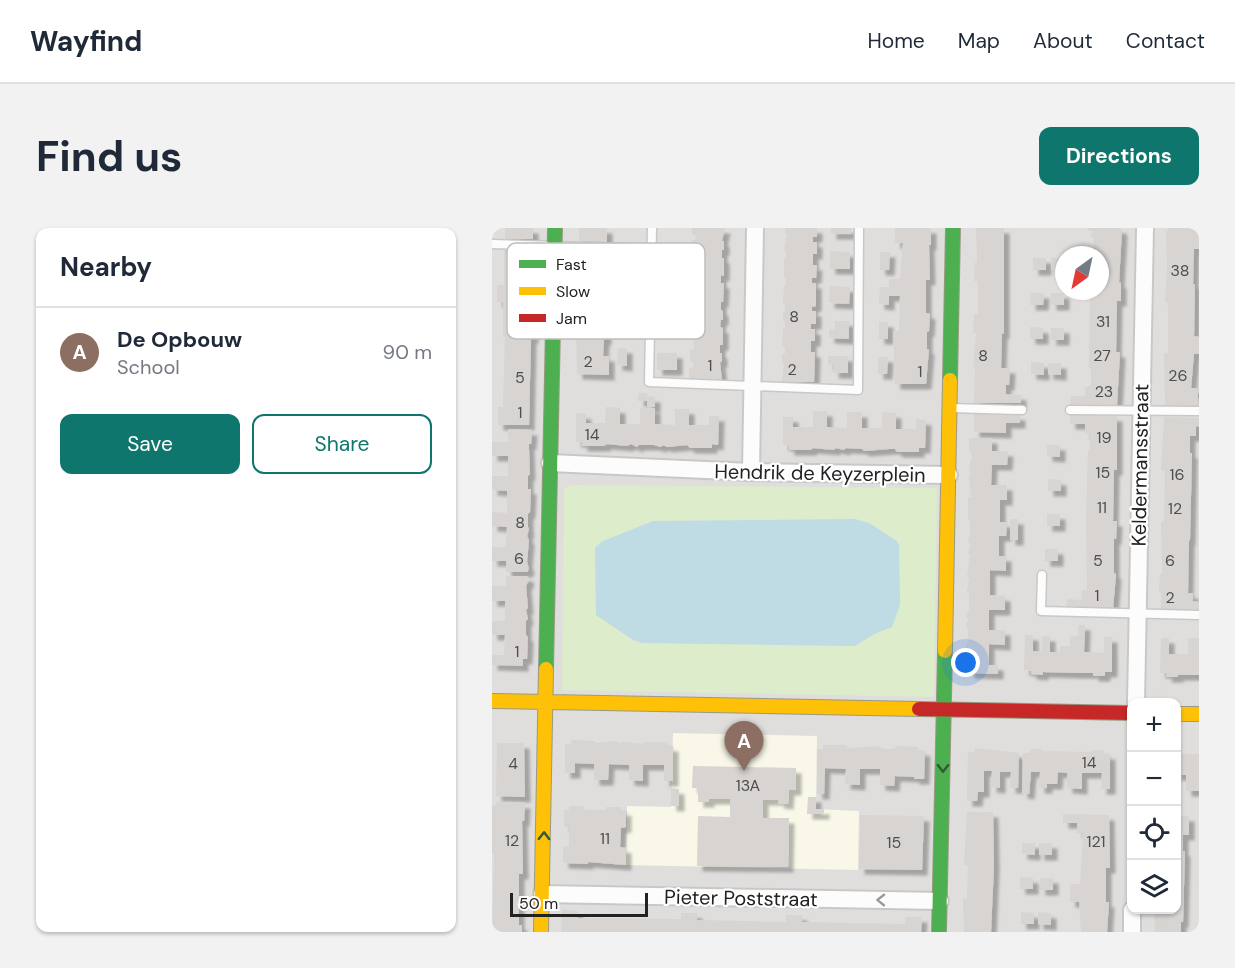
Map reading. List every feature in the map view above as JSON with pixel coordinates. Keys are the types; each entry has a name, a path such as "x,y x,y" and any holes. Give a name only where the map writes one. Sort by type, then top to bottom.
{"street":[{"path":"751,472 755,228"},
{"path":"949,475 953,228"},
{"name":"Keldermansstraat","path":"1136,698 1145,228"},
{"path":"542,932 553,339"},
{"name":"Hendrik de Keyzerplein","path":"550,463 751,472 949,475 939,932"},
{"path":"492,701 1127,713"},
{"path":"1181,714 1199,714"},
{"name":"Pieter Poststraat","path":"542,894 940,901"},
{"path":"1132,914 1132,932"}],"lane":[{"path":"651,243 652,228"},
{"path":"650,339 649,382 858,390 859,228"},
{"path":"492,244 507,244"},
{"path":"950,408 1022,410"},
{"path":"1070,410 1199,411"},
{"path":"1042,575 1041,611 1199,615"}],"shaded area":[{"path":"492,228 1199,228 1199,932 492,932"},
{"path":"673,733 817,736 816,809 859,811 858,870 626,865 627,806 671,807"}],"green space":[{"path":"570,485 937,488 934,697 562,690 564,489","holes":["599,616 892,627 874,634 855,646 633,640"]}],"water":[{"path":"855,519 869,523 897,541 899,545 900,605 892,627 874,634 855,646 642,643 633,640 596,615 595,548 601,542 653,521"}],"building":[{"path":"505,228 533,228 533,239 505,239"},
{"path":"579,228 607,228 607,242 579,241"},
{"path":"692,228 725,228 722,241 724,241 722,258 724,258 724,276 721,275 721,283 724,283 723,302 721,302 723,320 721,320 720,327 723,328 723,345 720,345 722,381 689,380 689,368 693,368 694,363 690,362 690,350 694,350 694,339 705,339 705,243 692,243 692,240 696,240 696,235 692,235"},
{"path":"785,228 817,228 817,237 813,237 813,242 817,242 817,254 813,254 813,265 817,265 816,278 812,278 812,283 816,283 816,306 812,307 812,311 816,311 816,324 811,324 811,329 815,329 815,341 811,341 811,352 815,352 814,382 782,382 784,364 782,354 785,354 785,347 782,347 783,328 785,328 783,312 785,312 785,303 783,303 784,285 786,285 784,259 786,259 786,251 784,251 787,234 785,234"},
{"path":"831,228 851,228 851,234 831,234"},
{"path":"895,228 931,228 930,280 926,280 926,313 930,314 929,331 927,332 927,349 929,349 926,384 895,384 893,331 899,331 900,296 889,296 889,305 879,304 880,287 889,287 889,279 900,279 903,243 895,243"},
{"path":"976,228 1004,228 1004,334 1002,333 1001,368 1010,368 1006,394 1021,395 1021,403 974,403 975,367 973,367 976,333 973,333 974,314 978,314 978,281 974,281 975,262 977,262"},
{"path":"1088,228 1120,228 1122,230 1119,282 1121,283 1121,301 1117,301 1116,352 1120,352 1117,405 1070,405 1071,396 1085,396 1085,387 1091,386 1090,300 1109,300 1109,246 1093,246 1094,231 1088,231"},
{"path":"1168,228 1199,228 1199,249 1194,249 1193,284 1195,284 1194,336 1199,337 1199,354 1194,354 1191,388 1197,388 1199,407 1165,406 1164,353 1168,353 1168,302 1165,302 1166,231"},
{"path":"504,250 507,250 507,339 531,339 529,425 498,425 498,407 503,407 505,337 503,337 503,302 497,302 497,285 504,285"},
{"path":"830,251 850,252 850,269 830,269"},
{"path":"880,252 890,252 889,270 880,270"},
{"path":"1033,258 1046,258 1046,270 1033,270"},
{"path":"1051,258 1055,258 1055,270 1051,270"},
{"path":"830,286 850,287 849,304 829,303"},
{"path":"1031,293 1044,293 1043,305 1030,305"},
{"path":"1051,293 1055,293 1055,300 1064,300 1064,305 1051,305"},
{"path":"835,321 849,321 849,339 829,338 829,330 835,330"},
{"path":"879,322 888,322 888,339 879,339"},
{"path":"1030,327 1043,328 1043,339 1030,339"},
{"path":"1051,328 1064,328 1064,340 1051,340"},
{"path":"576,339 606,339 603,356 609,356 609,375 577,374"},
{"path":"618,348 627,348 627,366 617,365"},
{"path":"657,353 677,353 677,370 657,370"},
{"path":"828,356 848,356 848,373 833,373 834,364 828,365"},
{"path":"878,357 888,357 887,374 878,374"},
{"path":"1031,362 1044,363 1044,375 1031,374"},
{"path":"1048,363 1061,363 1061,375 1048,374"},
{"path":"639,393 647,393 647,397 655,397 655,407 647,407 647,401 638,401"},
{"path":"606,407 620,408 620,424 640,424 640,408 655,408 655,424 675,425 675,409 689,409 689,425 709,425 709,416 719,416 718,445 712,444 712,448 690,448 687,445 667,447 663,445 661,447 639,445 637,447 631,444 627,446 607,444 582,446 582,442 576,442 576,413 586,414 586,423 605,423"},
{"path":"813,411 827,411 827,427 847,428 847,412 862,412 862,428 882,428 882,412 896,413 896,429 916,429 916,419 926,420 925,448 919,448 919,452 897,452 895,449 864,451 846,448 844,450 813,448 811,450 789,450 789,446 783,445 783,417 793,417 793,427 813,427"},
{"path":"974,414 1020,415 1020,423 1006,423 1006,433 974,432"},
{"path":"1070,415 1117,416 1117,470 1114,470 1113,521 1117,521 1116,539 1114,539 1114,573 1116,574 1113,609 1066,608 1067,599 1081,600 1082,590 1087,590 1086,521 1088,451 1090,451 1090,434 1085,434 1085,424 1070,424"},
{"path":"1164,417 1199,418 1196,436 1190,436 1190,453 1192,453 1188,593 1193,593 1193,601 1199,602 1199,610 1161,610 1161,592 1159,592 1160,574 1162,574 1161,521 1164,522 1165,471 1161,470"},
{"path":"508,429 532,430 531,444 529,444 528,489 531,489 527,536 529,569 527,572 506,572 506,561 492,561 492,547 506,547 507,527 492,526 492,512 507,513 507,491 492,490 492,476 508,476 508,456 492,456 492,442 508,442"},
{"path":"969,438 992,438 992,451 1008,451 1007,465 992,465 991,485 1007,485 1007,500 1000,500 1000,522 1007,522 1006,536 999,536 999,556 1006,556 1006,571 990,570 990,595 1005,596 1005,610 989,610 989,630 1005,630 1005,645 989,644 989,665 998,665 998,674 969,673 969,667 965,667 968,642 966,616 969,610 967,592 970,555 968,553 970,522 968,497 971,497 969,477 971,474 969,467 972,457 969,452"},
{"path":"1047,445 1060,445 1060,457 1047,456"},
{"path":"1048,479 1061,480 1061,491 1048,491"},
{"path":"1047,514 1060,514 1060,526 1047,526"},
{"path":"1010,519 1018,519 1018,540 1010,540"},
{"path":"1045,549 1058,549 1058,561 1045,561"},
{"path":"506,576 527,576 529,579 526,586 527,659 523,659 523,666 492,665 492,655 504,655 505,635 492,635 492,621 505,621 505,601 492,601 492,586 506,586"},
{"path":"1078,625 1085,625 1084,652 1104,653 1104,637 1112,637 1112,672 1105,672 1105,676 1093,676 1093,673 1043,672 1043,675 1031,674 1031,671 1024,670 1025,635 1033,635 1033,651 1042,652 1042,636 1050,636 1050,652 1060,652 1060,646 1070,646 1070,636 1078,636"},
{"path":"1161,638 1169,638 1169,654 1188,654 1188,638 1199,638 1199,675 1166,677 1167,673 1160,673"},
{"path":"572,740 596,743 616,741 620,744 622,742 643,744 645,742 667,742 667,746 673,746 673,781 664,781 664,765 643,765 643,781 629,780 629,765 609,764 608,780 594,780 594,764 575,763 575,773 565,773 565,744 571,744"},
{"path":"497,743 524,743 525,797 496,796"},
{"path":"823,745 845,745 848,748 878,746 888,749 894,749 897,746 918,747 918,750 925,751 924,779 895,776 894,786 880,785 880,769 860,769 860,785 845,784 846,769 825,768 824,794 817,794 817,749 823,749"},
{"path":"974,748 1019,753 1018,788 1010,788 1011,772 1000,772 1000,788 991,787 992,771 984,771 984,792 978,792 977,801 967,801 968,752 975,752"},
{"path":"1030,749 1092,752 1092,750 1104,750 1104,754 1110,754 1110,789 1101,789 1102,773 1082,773 1082,789 1067,788 1067,773 1058,772 1057,784 1047,784 1047,788 1039,788 1040,772 1031,772 1029,794 1022,793 1023,753 1030,753"},
{"path":"1181,754 1199,754 1199,791 1186,791 1186,775 1181,775"},
{"path":"693,766 796,768 796,790 789,790 788,804 778,803 779,800 763,800 763,818 789,818 788,867 697,866 698,816 730,817 730,799 709,799 709,802 698,802 698,788 692,788"},
{"path":"671,788 679,789 679,806 671,806"},
{"path":"808,797 816,797 816,809 824,809 824,814 807,814"},
{"path":"496,802 525,803 524,821 522,821 523,874 519,874 519,925 522,925 522,932 492,932 494,854 492,854 492,805 496,805"},
{"path":"569,806 584,806 584,810 621,807 621,811 626,810 626,827 621,828 620,847 626,848 626,865 563,863 563,847 569,846 569,827 564,827 564,810 569,810"},
{"path":"967,812 993,812 994,865 991,932 964,932 963,899 967,899 968,865 964,865"},
{"path":"1063,814 1109,815 1110,868 1106,868 1106,902 1109,902 1107,932 1081,932 1079,902 1070,902 1070,884 1080,884 1083,833 1077,833 1077,823 1063,823"},
{"path":"860,815 924,816 922,870 859,869"},
{"path":"1181,816 1189,816 1189,835 1183,835 1183,851 1185,851 1181,932 1155,932 1154,914 1181,914"},
{"path":"1022,843 1035,843 1035,855 1022,854"},
{"path":"1039,843 1052,843 1052,855 1039,855"},
{"path":"1020,877 1033,878 1033,889 1020,889"},
{"path":"1040,878 1053,878 1053,890 1040,890"},
{"path":"562,910 578,911 578,918 681,919 681,913 697,913 697,920 786,922 786,915 802,915 802,922 905,924 905,917 922,917 921,932 561,932"},
{"path":"1021,912 1034,913 1034,924 1021,924"},
{"path":"1038,912 1051,913 1051,925 1038,924"}],"traffic: fast":[{"path":"555,228 555,243"},
{"path":"950,380 953,228"},
{"path":"546,669 553,339"},
{"path":"939,932 945,651"}],"traffic: slow":[{"path":"945,651 950,380"},
{"path":"541,932 546,669"},
{"path":"492,701 919,709"},
{"path":"1181,714 1199,714"}],"traffic: jam":[{"path":"919,709 1127,713"}],"place":[{"name":"De Opbouw","path":"744,771"}]}
